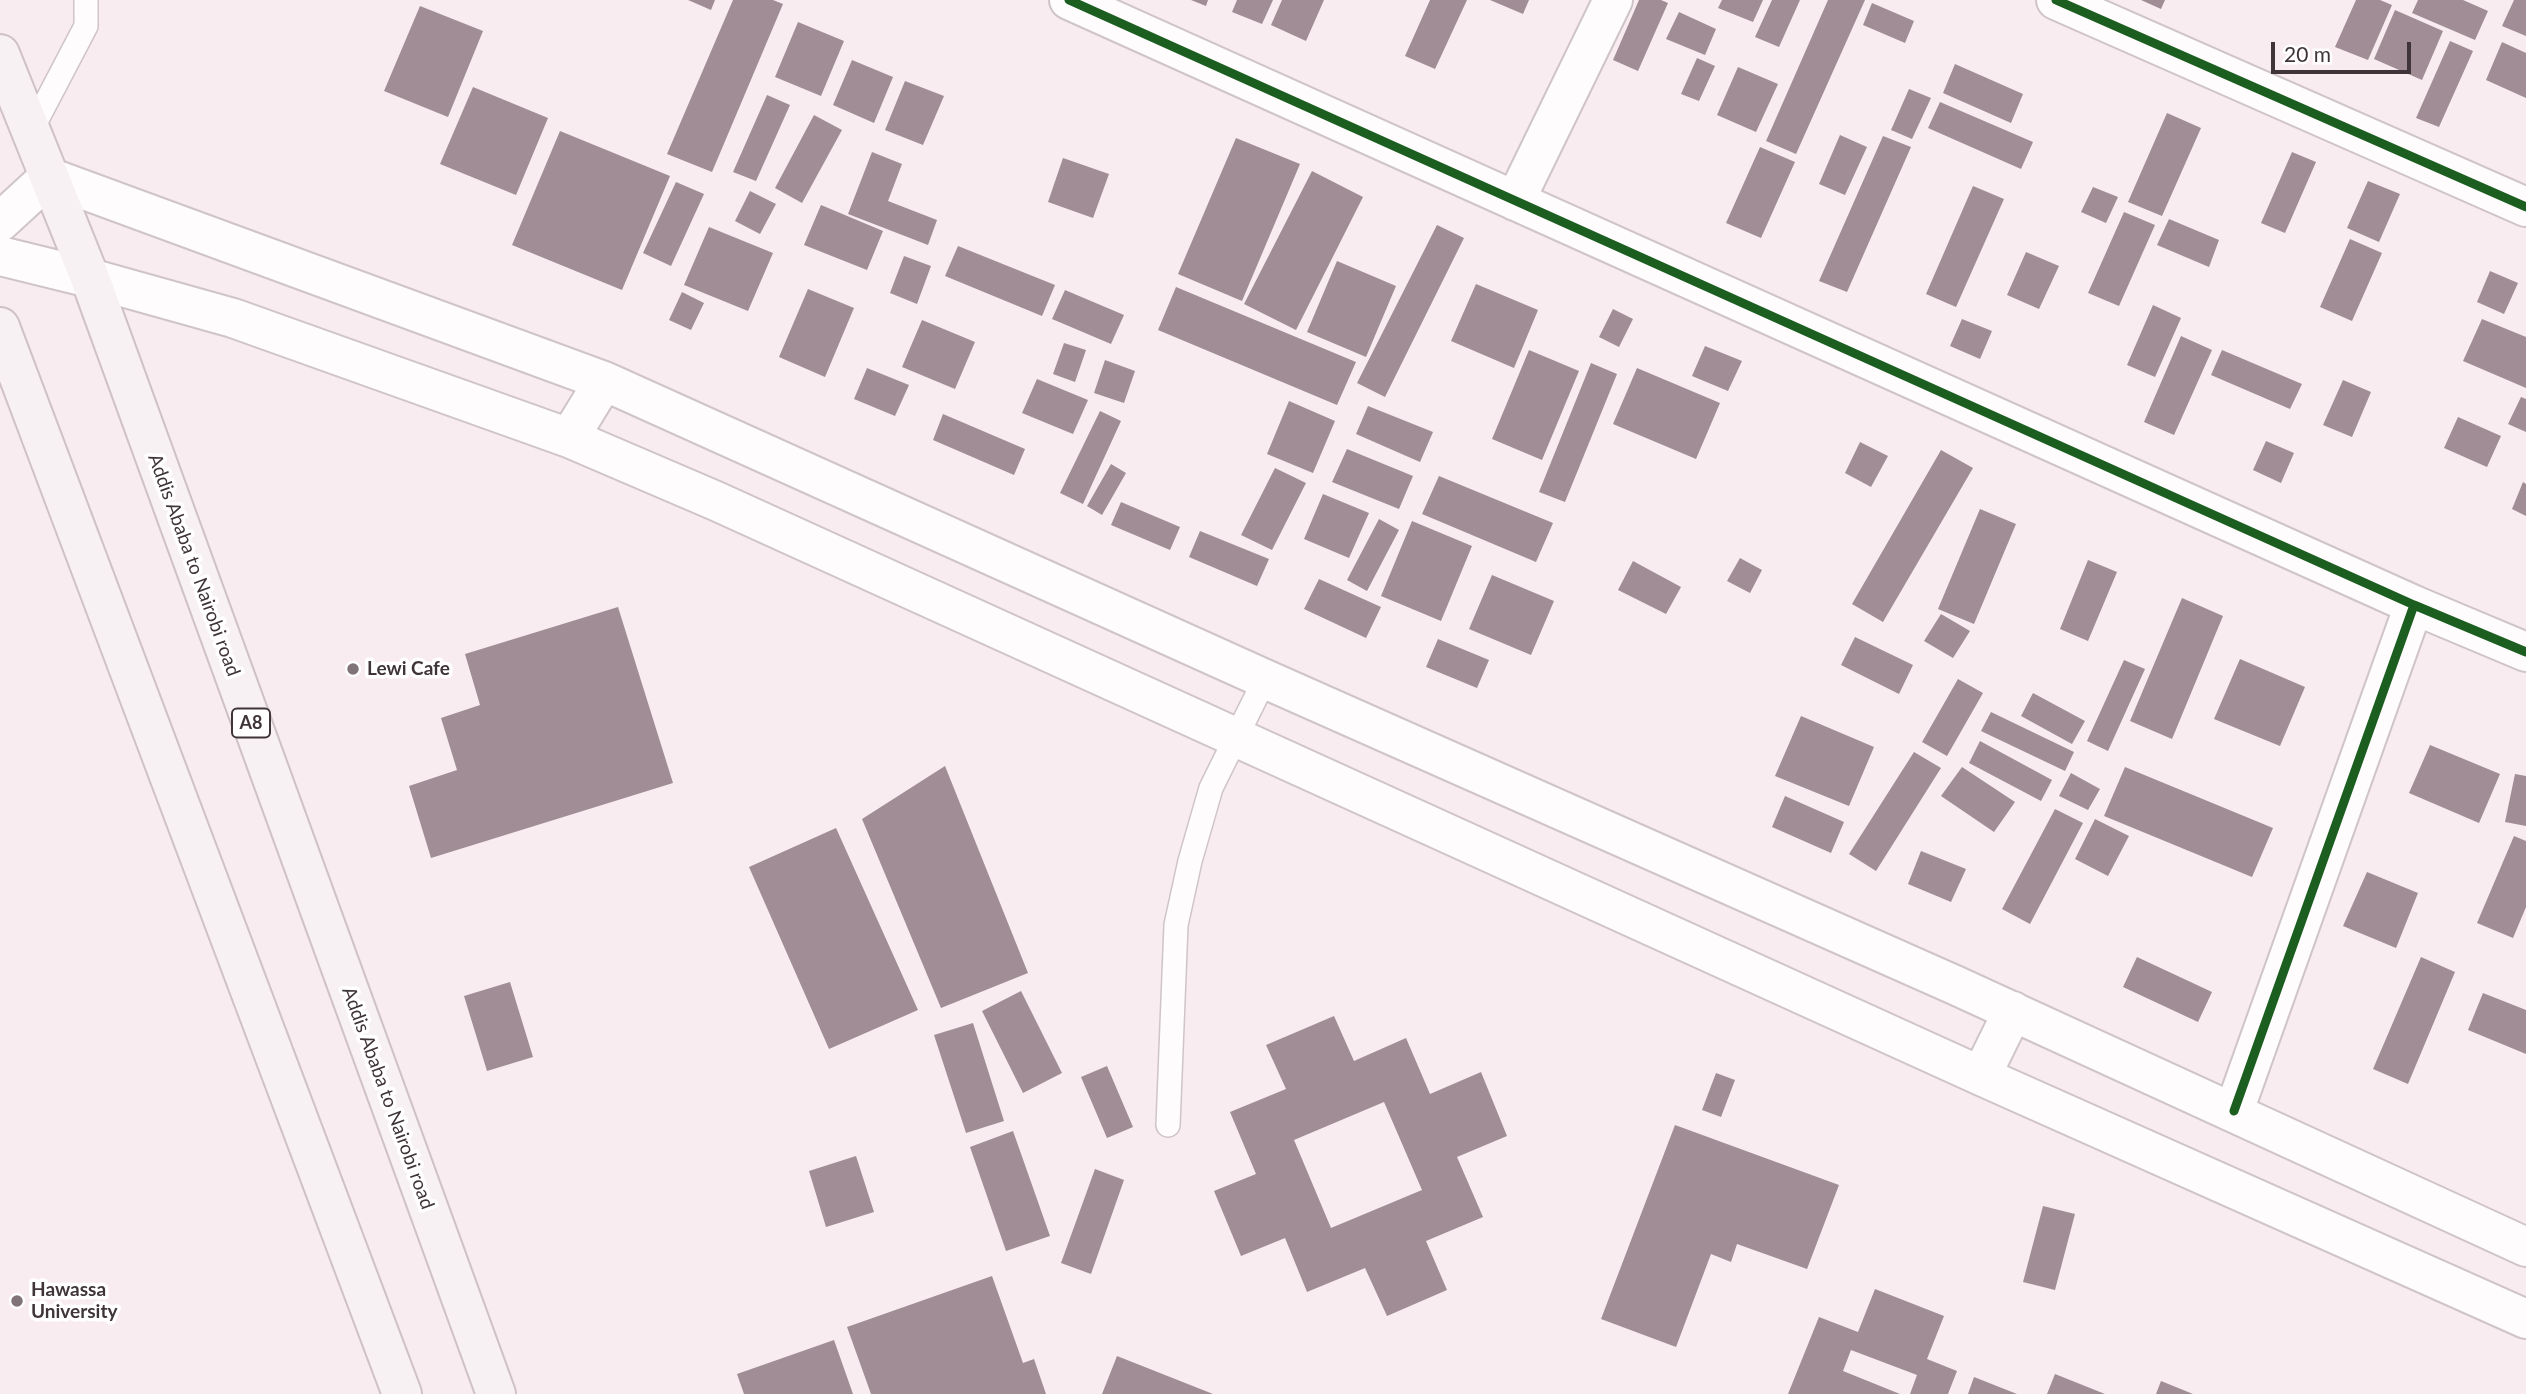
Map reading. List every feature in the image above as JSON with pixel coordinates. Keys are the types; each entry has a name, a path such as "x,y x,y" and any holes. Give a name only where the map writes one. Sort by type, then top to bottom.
{"highway":[{"name":"Addis Ababa to Nairobi road","path":"0,54 90,278 496,1394"},
{"path":"0,327 402,1394"}],"main road":[{"path":"1069,0 2414,605 2526,652"},
{"path":"1515,201 1613,0"},
{"path":"2056,0 2526,207"},
{"path":"0,222 49,177 604,381 2234,1111 2526,1247"},
{"path":"0,256 233,318 569,439 716,501 1981,1076 2526,1319"},
{"path":"569,439 604,381"},
{"path":"2234,1111 2414,605"},
{"path":"1981,1076 2012,1011"}],"lane":[{"path":"32,131 86,26 86,0"},
{"path":"1168,1125 1176,925 1211,788 1265,679"}],"building":[{"path":"688,0 715,0 711,10"},
{"path":"733,0 773,0 783,4 712,172 667,154"},
{"path":"1191,0 1208,0 1206,6"},
{"path":"1237,0 1273,0 1262,24 1232,12"},
{"path":"1282,0 1324,0 1306,41 1271,25"},
{"path":"1430,0 1467,0 1435,69 1405,56"},
{"path":"1490,0 1529,0 1523,14"},
{"path":"1639,0 1661,0 1668,3 1638,71 1613,60"},
{"path":"1722,0 1763,0 1753,22 1718,8"},
{"path":"1772,0 1800,0 1779,47 1755,37"},
{"path":"1828,0 1865,0 1796,154 1766,141"},
{"path":"2141,0 2165,0 2161,9"},
{"path":"2356,0 2380,0 2392,5 2368,60 2335,47"},
{"path":"2418,0 2463,0 2488,11 2475,40 2412,13"},
{"path":"2514,0 2526,0 2526,36 2502,26"},
{"path":"1872,3 1914,21 1905,43 1863,25"},
{"path":"420,6 483,31 448,117 384,91"},
{"path":"2395,10 2443,31 2422,80 2374,59"},
{"path":"1679,12 1716,29 1705,55 1666,39"},
{"path":"798,22 844,41 821,96 775,77"},
{"path":"2450,41 2473,51 2439,127 2416,118"},
{"path":"2502,42 2526,53 2526,98 2486,80"},
{"path":"1697,58 1715,66 1699,101 1681,94"},
{"path":"852,60 893,77 874,123 833,105"},
{"path":"1955,64 2023,94 2011,123 1943,93"},
{"path":"1738,67 1778,84 1756,132 1717,115"},
{"path":"905,81 944,96 923,145 885,130"},
{"path":"473,87 548,118 516,195 440,164"},
{"path":"1909,89 1931,98 1912,139 1891,130"},
{"path":"767,95 790,105 756,181 733,172"},
{"path":"1940,102 2033,142 2021,169 1928,128"},
{"path":"2167,113 2201,128 2162,216 2128,202"},
{"path":"814,115 842,130 802,203 775,188"},
{"path":"560,131 670,176 622,290 512,245"},
{"path":"1840,135 1867,147 1845,195 1819,184"},
{"path":"1883,136 1911,147 1847,292 1819,281"},
{"path":"1236,138 1300,164 1242,301 1178,274"},
{"path":"1760,147 1795,162 1761,238 1726,223"},
{"path":"872,152 902,164 888,201 937,220 928,245 848,214"},
{"path":"2292,152 2316,162 2285,233 2261,223"},
{"path":"1063,158 1109,174 1093,218 1048,202"},
{"path":"1312,171 1363,197 1296,330 1244,304"},
{"path":"2368,181 2400,194 2379,242 2347,228"},
{"path":"676,182 704,194 671,266 643,253"},
{"path":"1973,186 2004,199 1956,307 1926,294"},
{"path":"2093,187 2118,197 2106,223 2081,212"},
{"path":"750,191 776,204 760,234 735,221"},
{"path":"821,205 883,231 867,270 804,245"},
{"path":"2124,212 2155,225 2119,306 2088,293"},
{"path":"2169,219 2219,240 2209,267 2157,245"},
{"path":"1437,225 1464,238 1385,397 1357,383"},
{"path":"709,227 773,253 748,311 684,285"},
{"path":"2350,239 2382,253 2352,321 2320,307"},
{"path":"958,246 1055,285 1042,316 945,276"},
{"path":"2026,252 2059,266 2039,309 2007,295"},
{"path":"904,256 931,266 917,304 890,293"},
{"path":"1337,261 1396,286 1366,357 1307,332"},
{"path":"2490,271 2518,283 2504,314 2477,302"},
{"path":"1476,284 1538,310 1514,368 1451,341"},
{"path":"1176,287 1356,362 1337,405 1158,330"},
{"path":"808,289 854,308 825,377 779,357"},
{"path":"1065,290 1124,315 1111,344 1052,319"},
{"path":"682,292 704,303 691,330 669,320"},
{"path":"2153,305 2181,318 2155,377 2127,365"},
{"path":"1613,309 1633,319 1619,347 1599,337"},
{"path":"1962,319 1992,331 1980,359 1950,346"},
{"path":"2482,319 2526,337 2526,388 2463,361"},
{"path":"922,320 975,342 955,389 902,367"},
{"path":"2181,336 2212,350 2174,435 2144,422"},
{"path":"1064,343 1086,350 1075,382 1053,374"},
{"path":"1705,346 1742,361 1728,391 1692,376"},
{"path":"1529,350 1579,371 1542,460 1492,439"},
{"path":"2222,350 2302,384 2290,409 2211,375"},
{"path":"1105,360 1135,371 1124,403 1094,393"},
{"path":"1591,363 1617,374 1565,502 1539,492"},
{"path":"867,368 909,385 895,416 854,399"},
{"path":"1637,368 1720,403 1696,459 1613,424"},
{"path":"1037,379 1088,400 1073,434 1022,413"},
{"path":"2343,380 2371,392 2352,437 2323,425"},
{"path":"2521,397 2526,399 2526,432 2508,424"},
{"path":"1289,401 1335,421 1313,473 1267,454"},
{"path":"1368,406 1433,432 1420,462 1356,434"},
{"path":"1100,411 1121,421 1083,504 1060,493"},
{"path":"943,414 1025,449 1014,475 933,440"},
{"path":"2458,417 2501,436 2487,467 2444,448"},
{"path":"2266,441 2294,453 2281,483 2253,470"},
{"path":"1860,442 1888,456 1871,487 1845,473"},
{"path":"1347,449 1413,476 1399,509 1332,482"},
{"path":"1941,450 1973,468 1883,622 1852,604"},
{"path":"1111,464 1126,473 1102,515 1087,506"},
{"path":"1275,468 1306,483 1272,550 1241,535"},
{"path":"1439,476 1553,523 1536,562 1422,514"},
{"path":"2523,482 2526,484 2526,516 2512,509"},
{"path":"1323,494 1369,513 1349,558 1304,539"},
{"path":"1121,502 1180,527 1170,550 1111,525"},
{"path":"1980,509 2016,524 1974,624 1938,609"},
{"path":"1379,519 1399,530 1367,591 1347,580"},
{"path":"1412,521 1472,546 1441,621 1381,596"},
{"path":"1200,531 1269,559 1257,586 1189,557"},
{"path":"1740,558 1762,570 1750,593 1727,581"},
{"path":"2088,560 2117,572 2088,641 2060,629"},
{"path":"1633,561 1681,587 1666,614 1618,590"},
{"path":"1492,575 1554,601 1531,655 1469,629"},
{"path":"1319,579 1381,607 1366,638 1304,609"},
{"path":"2182,598 2223,616 2172,739 2130,721"},
{"path":"618,607 673,783 431,858 409,786 457,770 441,718 480,705 465,654"},
{"path":"1941,614 1970,631 1953,658 1924,641"},
{"path":"1855,637 1913,665 1899,694 1841,665"},
{"path":"1438,639 1489,660 1477,688 1426,667"},
{"path":"2240,659 2305,687 2280,746 2214,719"},
{"path":"2124,660 2145,669 2108,751 2087,741"},
{"path":"1958,679 1983,693 1947,756 1922,742"},
{"path":"2033,693 2085,721 2072,744 2021,716"},
{"path":"1991,712 2074,752 2065,771 1981,731"},
{"path":"1801,716 1874,747 1849,806 1775,776"},
{"path":"1980,741 2052,780 2041,801 1969,763"},
{"path":"2430,745 2500,774 2479,823 2409,793"},
{"path":"1914,752 1941,768 1876,871 1849,854"},
{"path":"945,766 1028,973 941,1008 862,819"},
{"path":"1962,767 2015,802 1994,832 1941,796"},
{"path":"2125,767 2273,828 2252,877 2104,816"},
{"path":"2071,773 2100,789 2088,810 2059,796"},
{"path":"2515,774 2526,776 2526,826 2505,822"},
{"path":"1785,796 1844,822 1831,853 1772,827"},
{"path":"2055,809 2083,823 2030,924 2002,909"},
{"path":"2095,819 2129,836 2108,876 2075,859"},
{"path":"836,828 918,1010 829,1049 749,867"},
{"path":"2514,836 2526,841 2526,907 2513,938 2477,923"},
{"path":"1921,851 1966,869 1951,902 1908,884"},
{"path":"2367,872 2418,893 2396,948 2343,926"},
{"path":"2137,957 2212,992 2198,1022 2123,987"},
{"path":"2421,957 2455,972 2408,1084 2373,1069"},
{"path":"510,982 533,1057 487,1071 464,996"},
{"path":"1021,991 1062,1073 1023,1093 982,1011"},
{"path":"2483,993 2526,1010 2526,1054 2468,1030"},
{"path":"1334,1016 1354,1061 1406,1038 1430,1094 1481,1072 1507,1136 1457,1157 1483,1217 1426,1241 1447,1290 1387,1316 1365,1268 1307,1292 1285,1238 1241,1256 1214,1191 1256,1174 1230,1112 1286,1089 1266,1045","holes":["1384,1102 1422,1190 1331,1228 1294,1140"]},
{"path":"973,1023 1004,1121 966,1133 934,1035"},
{"path":"1107,1066 1133,1127 1107,1138 1081,1077"},
{"path":"1716,1073 1735,1080 1721,1117 1702,1110"},
{"path":"1675,1125 1839,1185 1807,1269 1737,1244 1731,1262 1711,1254 1676,1347 1601,1319"},
{"path":"1013,1131 1050,1236 1006,1251 970,1147"},
{"path":"856,1156 874,1212 826,1227 809,1171"},
{"path":"1095,1169 1124,1180 1091,1274 1061,1263"},
{"path":"2043,1206 2075,1214 2055,1290 2023,1282"},
{"path":"992,1276 1023,1363 1034,1359 1046,1394 871,1394 847,1327"},
{"path":"1875,1289 1944,1316 1927,1359 1957,1371 1948,1394 1910,1394 1917,1375 1851,1350 1843,1371 1900,1394 1788,1394 1819,1317 1858,1332"},
{"path":"834,1340 853,1394 744,1394 737,1374"},
{"path":"1117,1356 1213,1394 1102,1394"},
{"path":"2055,1374 2105,1394 2047,1394"},
{"path":"1974,1377 2017,1394 1968,1394"},
{"path":"2161,1381 2193,1394 2156,1394"}],"cycle path":[{"path":"1069,0 2414,605 2526,652"},
{"path":"2056,0 2526,207"},
{"path":"2234,1111 2414,605"}],"place":[{"name":"Lewi Cafe","path":"353,669"},
{"name":"Hawassa University","path":"17,1301"}]}
